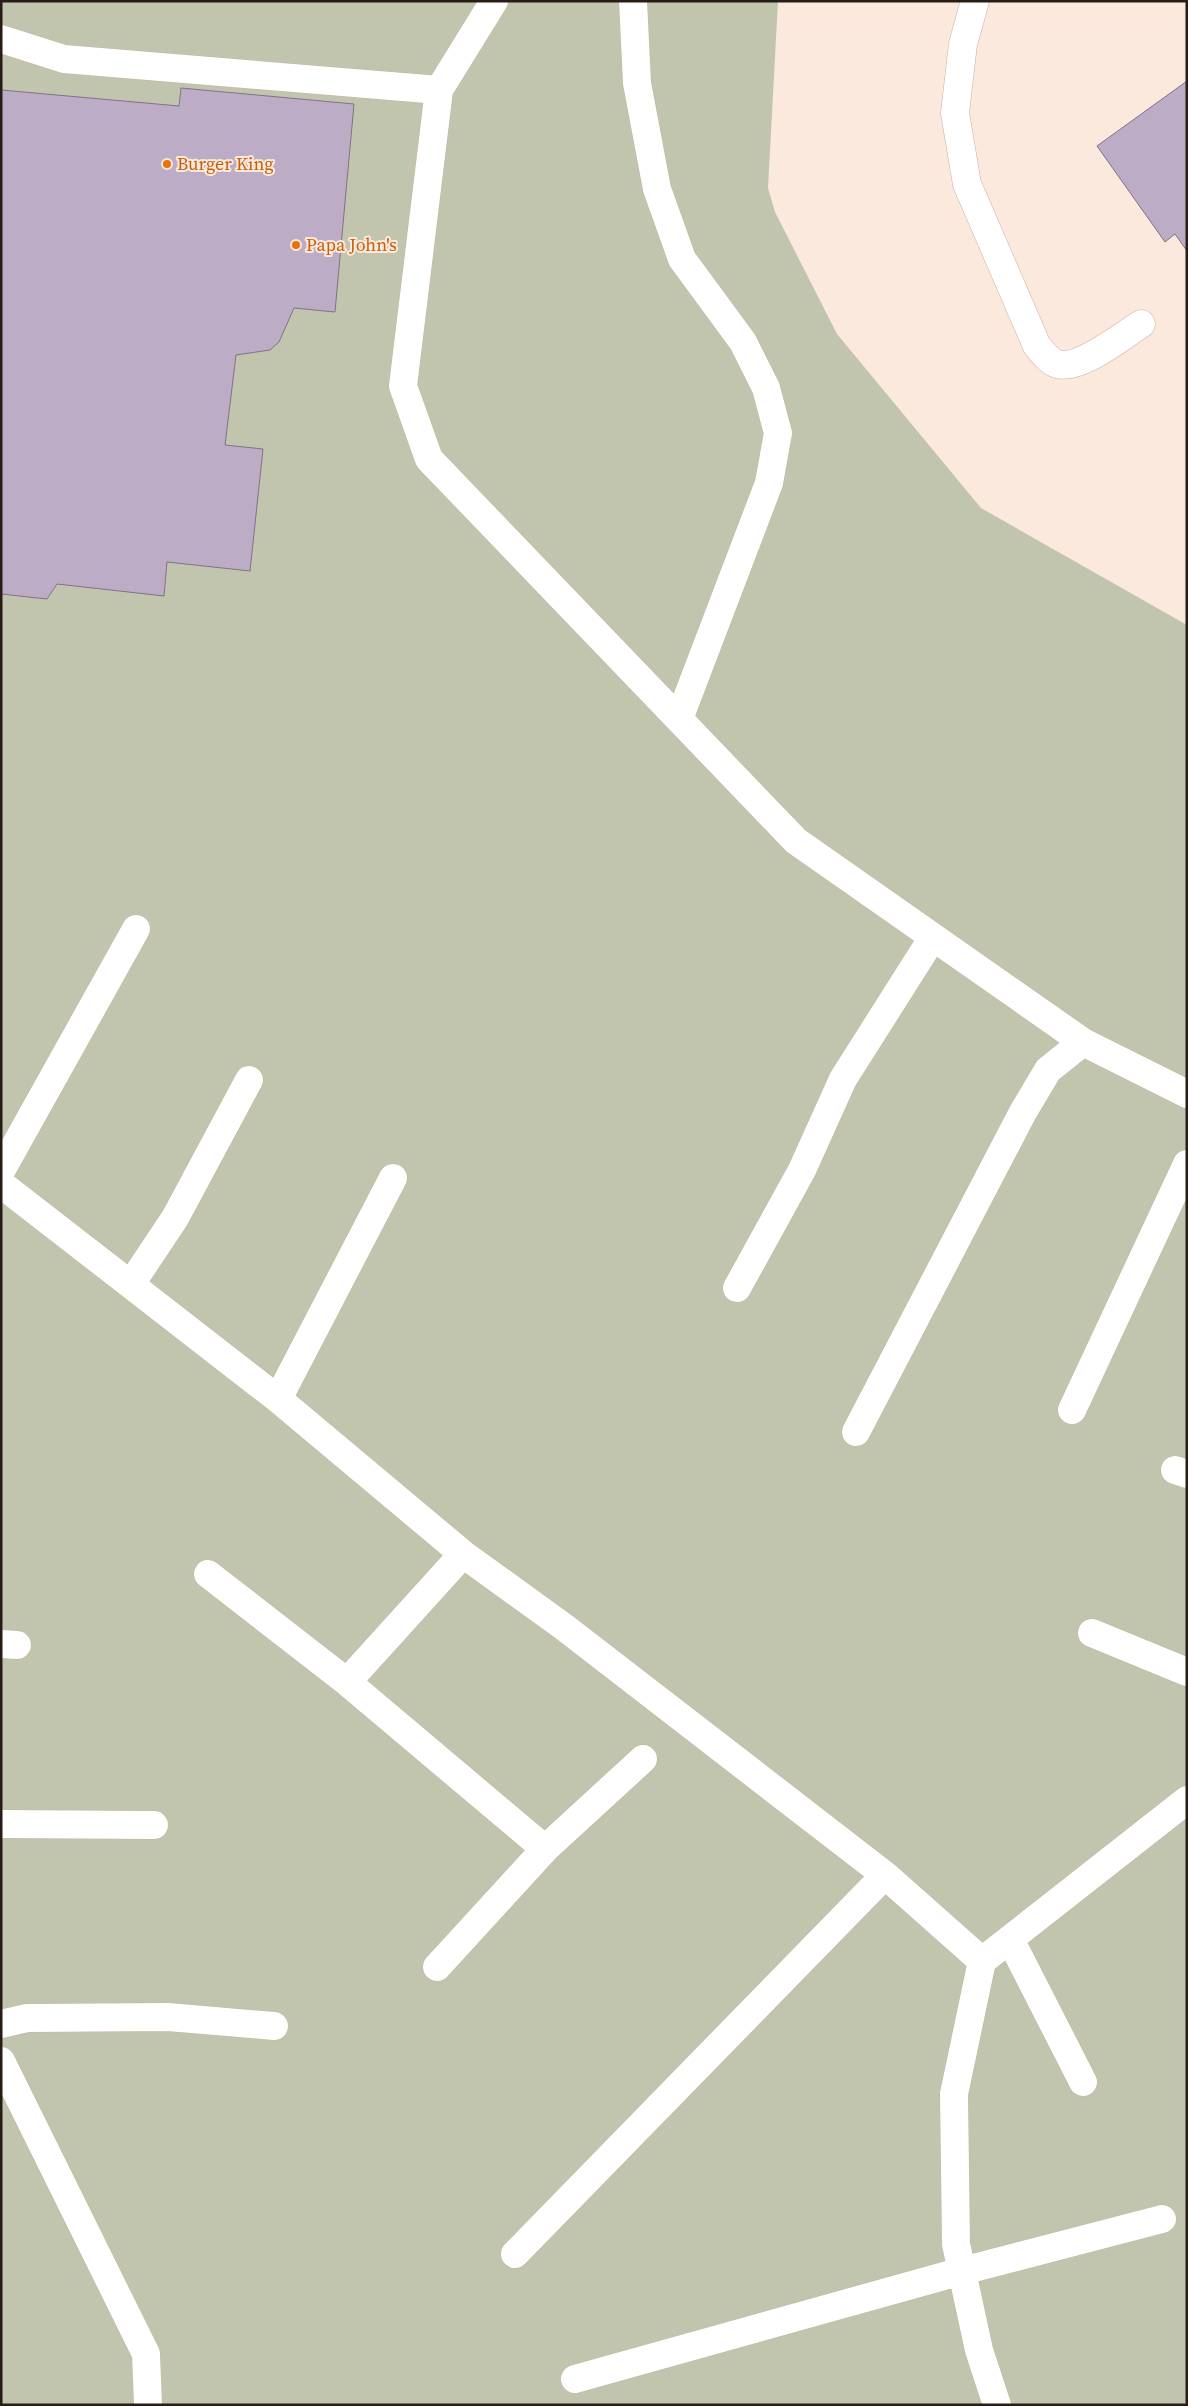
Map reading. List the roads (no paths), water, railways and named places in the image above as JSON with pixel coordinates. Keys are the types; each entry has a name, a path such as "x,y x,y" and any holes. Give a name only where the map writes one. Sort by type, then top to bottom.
{"lane":[{"path":"494,1 439,90 404,386 429,459 796,842 1083,1042 1187,1094"},
{"path":"633,1 637,83 658,189 682,259 743,342 766,388 778,432 769,483 679,719"},
{"path":"974,1 963,44 955,113 967,184 1037,346 1056,364 1070,365 1082,361 1141,324"},
{"path":"1,39 64,59 439,90"},
{"path":"1,1171 136,929"},
{"path":"737,1288 802,1170 843,1079 933,937"},
{"path":"856,1432 1028,1104 1048,1070 1083,1042"},
{"path":"131,1284 175,1218 249,1080"},
{"path":"1072,1410 1187,1164"},
{"path":"278,1399 392,1178"},
{"path":"1,1184 278,1399 463,1554 564,1627 885,1875 982,1961"},
{"path":"347,1682 463,1554"},
{"path":"208,1574 347,1682 545,1849"},
{"path":"1092,1633 1187,1672"},
{"path":"437,1967 545,1849 643,1759"},
{"path":"997,2405 979,2350 956,2244 954,2094 982,1961 1186,1801"},
{"path":"1,1824 154,1825"},
{"path":"515,2254 885,1875"},
{"path":"1010,1939 1083,2082"},
{"path":"1,2024 28,2018 168,2017 274,2026"},
{"path":"1,2061 146,2354 148,2405"},
{"path":"575,2379 962,2270 1162,2219"}],"place":[{"name":"Burger King","path":"167,164"},
{"name":"Papa John's","path":"296,245"}]}
